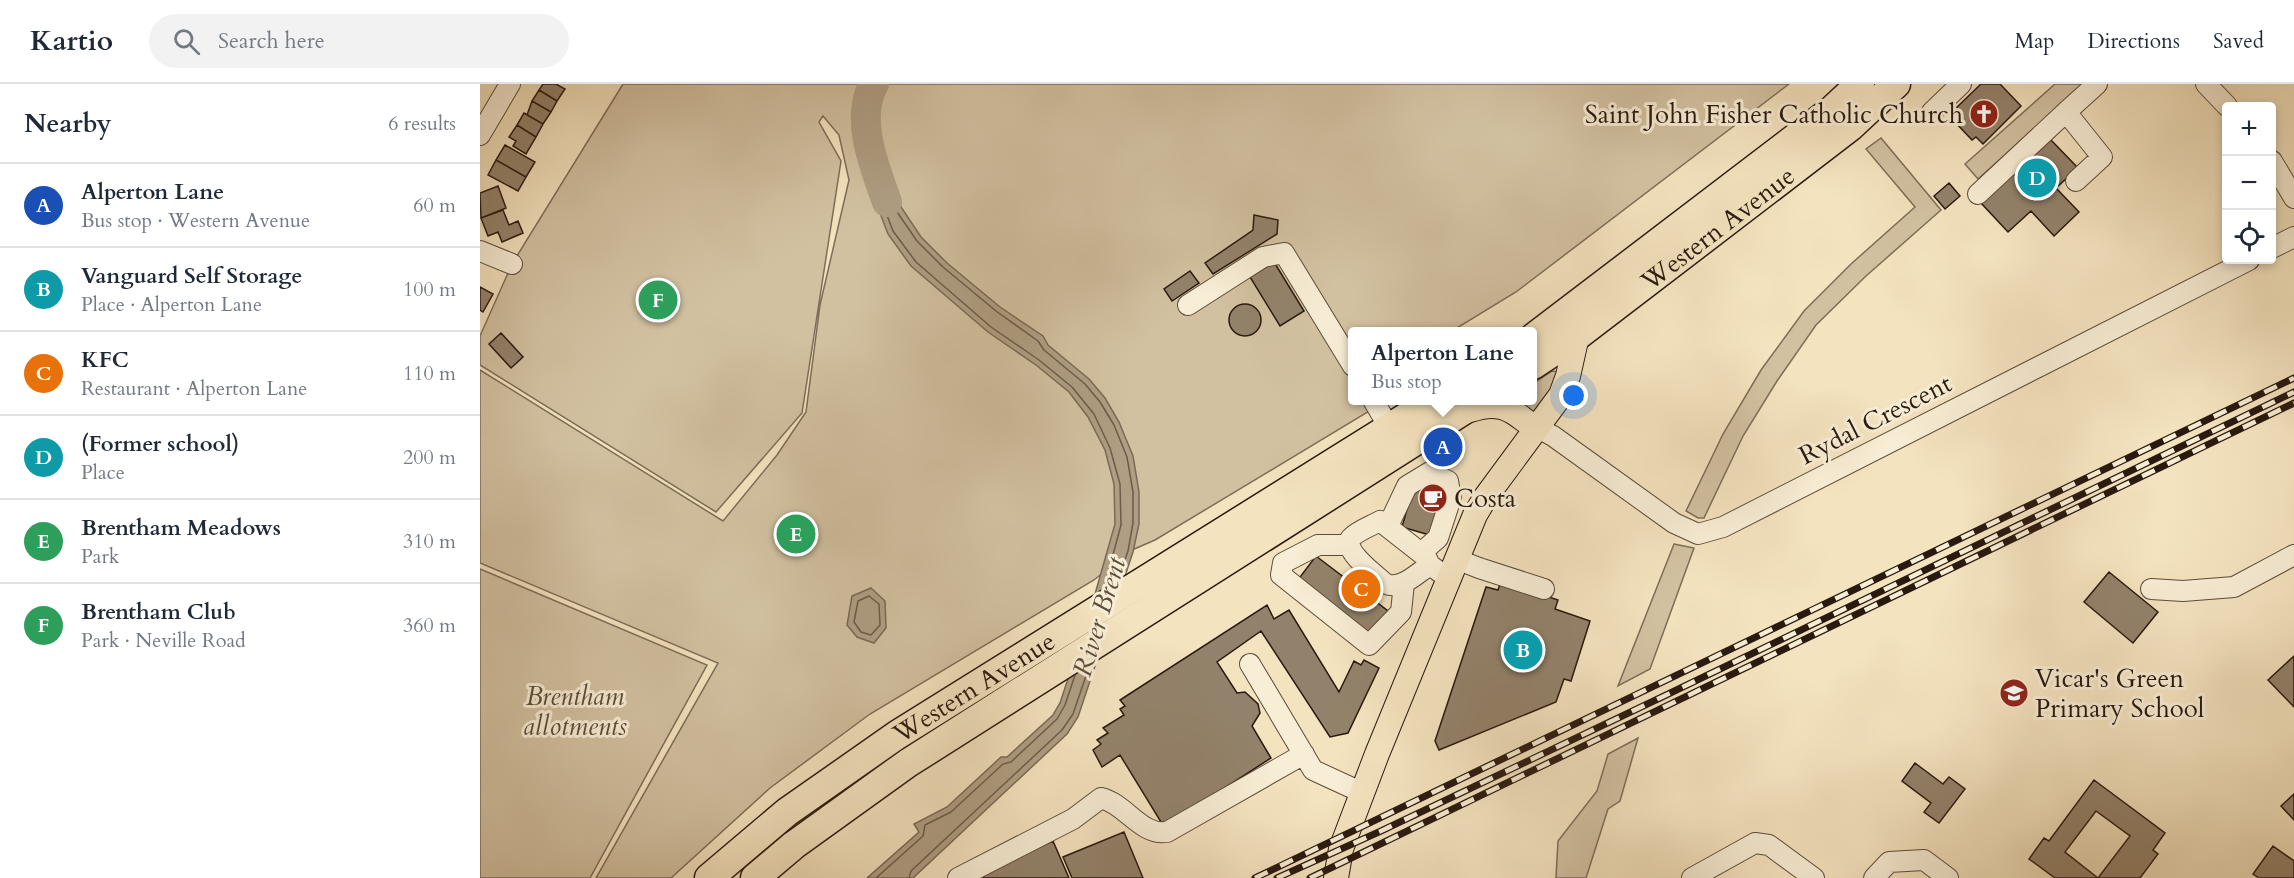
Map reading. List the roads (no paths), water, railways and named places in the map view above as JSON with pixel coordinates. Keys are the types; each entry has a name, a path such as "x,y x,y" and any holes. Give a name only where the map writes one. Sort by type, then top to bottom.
{"highway":[{"name":"Western Avenue","path":"1537,335 1832,110 1860,84"},
{"name":"Western Avenue","path":"1537,362 1577,336 1850,127 1896,84"},
{"name":"Western Avenue","path":"709,878 787,812 897,735 1426,405"},
{"name":"Western Avenue","path":"755,878 794,845 908,763 1471,406"}],"main road":[{"path":"1336,878 1341,849 1363,793 1439,564 1561,395 1577,336"},
{"path":"1471,406 1496,406 1509,410 1524,422 1536,427"}],"street":[{"path":"480,135 510,84"},
{"path":"1932,112 1961,84"},
{"path":"1978,194 2097,84"},
{"path":"2066,112 2102,157 2076,181"},
{"path":"2276,169 2294,198"},
{"path":"2276,246 2294,237"},
{"path":"480,250 512,264"},
{"path":"1188,305 1263,257 1284,253 1348,358"},
{"name":"Rydal Crescent","path":"1536,427 1553,436 1674,524 1698,534 1723,527 2241,264"},
{"path":"1376,405 1390,429"},
{"path":"1388,526 1407,486 1430,472 1448,481 1451,498 1438,538 1439,564"},
{"path":"1439,564 1393,587 1386,584 1351,552 1348,545 1350,538 1380,521 1439,564 1479,568 1544,589"},
{"path":"1348,545 1318,544 1283,563 1281,575 1369,645 1385,646 1404,627 1401,612 1404,583"},
{"path":"2151,589 2183,591 2234,587 2294,555"},
{"path":"1250,664 1313,770 1363,793"},
{"path":"958,878 1073,819 1087,806 1101,798 1113,801 1150,832 1167,832 1304,754"},
{"path":"1692,878 1755,843 1769,845 1814,878"},
{"path":"1874,878 1888,862 1924,860 1948,878"}],"water":[{"path":"886,161 901,207 921,237 947,263 1000,307 1043,336 1048,345 1089,379 1105,398 1119,422 1133,456 1139,492 1139,524 1133,552 1078,717 1067,734 913,878 867,878 919,832 914,824 947,807 1001,757 1007,757 1053,715 1060,703 1089,615 1115,524 1114,484 1105,450 1088,417 1069,392 1036,365 988,332 911,266 888,234 863,169"},
{"path":"871,588 885,601 886,628 874,643 857,637 847,625 852,596"}],"waterway":[{"name":"River Brent","path":"874,84 868,97 866,127 872,159 887,202"}],"railway":[{"path":"1255,878 2294,378"},
{"path":"1277,878 1662,697 2294,392"},
{"path":"1310,878 2294,403"}],"place":[{"name":"Saint John Fisher Catholic Church","path":"1984,114"},
{"name":"(Former school)","path":"2037,178"},
{"name":"Brentham Club","path":"658,300"},
{"name":"Alperton Lane","path":"1443,447"},
{"name":"Costa","path":"1433,498"},
{"name":"Brentham Meadows","path":"796,534"},
{"name":"KFC","path":"1361,589"},
{"name":"Vanguard Self Storage","path":"1523,650"},
{"name":"Vicar's Green Primary School","path":"2014,693"}],"park label":[{"name":"Brentham allotments","path":"575,711"}]}
